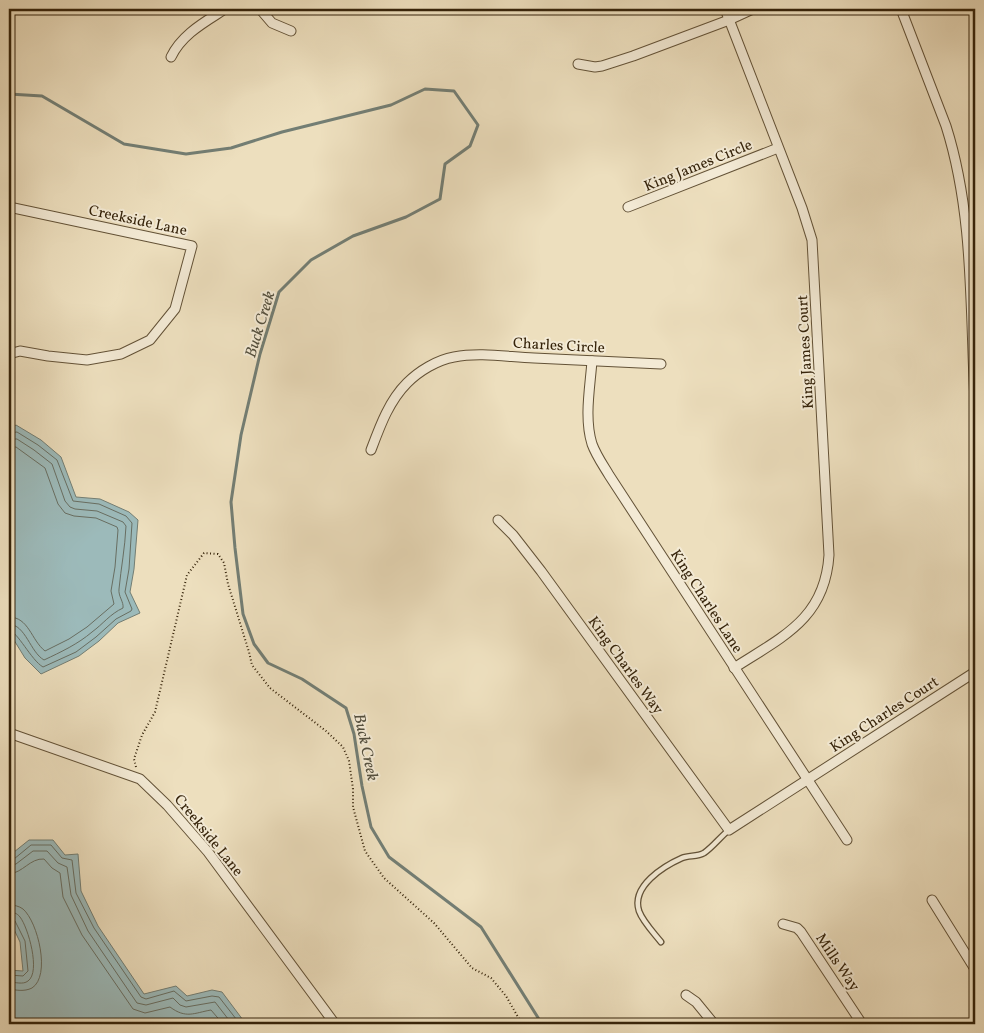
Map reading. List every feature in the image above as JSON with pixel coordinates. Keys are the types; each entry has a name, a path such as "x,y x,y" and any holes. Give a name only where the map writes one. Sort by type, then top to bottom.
{"street":[{"path":"171,57 186,36 225,9"},
{"path":"260,9 272,23 291,31"},
{"name":"King James Court","path":"725,9 809,228 814,254 829,555 828,569 822,592 807,615 786,634 734,668"},
{"path":"578,64 595,67 602,66 730,20 753,9"},
{"path":"901,9 946,126 961,189 970,275 975,401"},
{"name":"King James Circle","path":"628,207 778,148"},
{"name":"Creekside Lane","path":"9,207 192,246 175,309 150,340 121,354 87,360 20,351 9,354"},
{"name":"Charles Circle","path":"371,450 391,404 399,392 426,369 436,363 456,357 502,356 661,364"},
{"name":"King Charles Lane","path":"592,361 589,412 590,432 596,453 847,840"},
{"name":"King Charles Way","path":"498,520 514,535 541,571 729,830"},
{"name":"King Charles Court","path":"729,830 975,672"},
{"name":"Creekside Lane","path":"9,733 140,779 208,852 335,1024"},
{"path":"932,900 975,970"},
{"name":"Mills Way","path":"783,924 797,928 801,932 862,1024"},
{"path":"686,996 696,1002 714,1024"}],"lane":[{"path":"661,942 639,910 638,900 642,890 662,869 684,857 703,853 729,830"}],"path":[{"path":"140,779 134,759 142,735 155,712 187,575 204,553 218,554 224,564 252,666 270,688 326,731 343,747 349,761 353,788 353,807 365,851 384,878 434,923 472,968 491,978 506,996 522,1024"}],"water":[{"path":"16,425 41,440 61,457 76,497 100,499 129,512 138,520 130,592 140,613 118,623 79,656 41,674 25,658 9,632 9,429"},
{"path":"29,840 53,840 65,855 78,854 81,891 98,926 144,994 176,986 187,996 212,990 222,992 246,1024 9,1024 9,970 23,971 20,942 9,919 9,856"}],"waterway":[{"name":"Buck Creek","path":"9,94 42,96 124,144 186,154 231,148 282,132 391,105 425,89 454,91 478,125 470,146 445,164 440,199 406,217 353,236 311,260 279,292 260,354 241,435 231,502 243,614 254,644 268,663 302,679 346,708 354,734 371,827 389,857 481,927 542,1024"}]}
